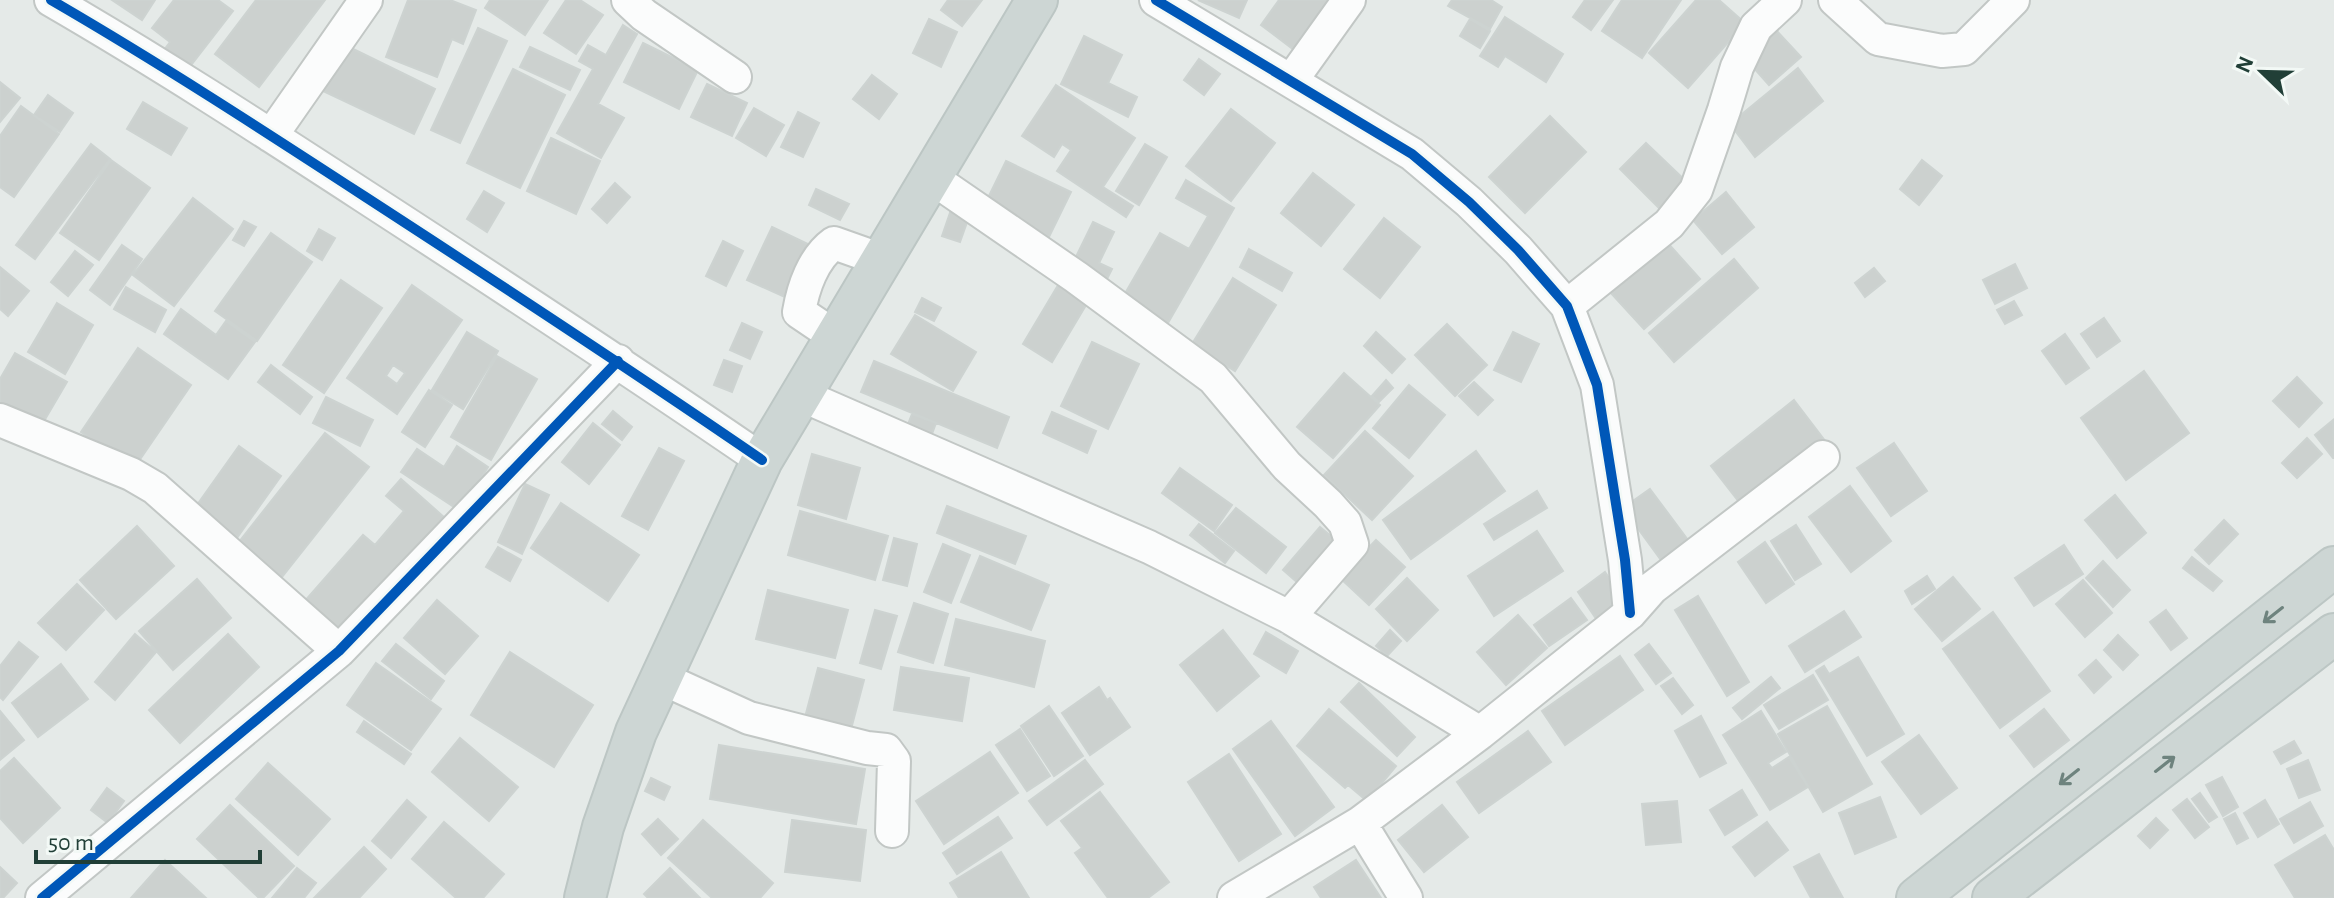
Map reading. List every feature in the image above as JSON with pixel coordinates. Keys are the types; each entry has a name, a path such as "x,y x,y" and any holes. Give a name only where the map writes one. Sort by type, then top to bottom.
{"main road":[{"path":"585,898 603,827 636,732 762,460 1037,0"},
{"path":"1917,898 2334,567"},
{"path":"1993,898 2333,637"}],"street":[{"path":"51,0 271,136 618,361 762,460"},
{"path":"271,136 366,0"},
{"path":"628,0 644,15 735,77"},
{"path":"1156,0 1412,154 1469,202 1518,250 1567,306 1597,385 1625,560 1630,613"},
{"path":"1291,81 1349,0"},
{"path":"1567,306 1669,224 1696,190 1737,67 1756,27 1785,0"},
{"path":"1835,0 1878,39 1942,51 1964,49 2013,0"},
{"path":"932,178 1076,277 1213,378 1287,466 1337,513 1345,523 1352,544 1289,617"},
{"path":"836,337 799,312 803,291 824,250 834,243 882,260"},
{"path":"42,898 339,651 618,361"},
{"path":"801,395 1149,547 1289,617 1480,733"},
{"path":"0,420 131,474 155,488 339,651"},
{"path":"1234,898 1360,823 1480,733 1630,613 1652,588 1823,457"},
{"path":"1625,560 1652,588"},
{"path":"661,678 749,718 886,750 894,761 892,831"},
{"path":"1360,823 1406,898"}],"building":[{"path":"112,0 155,0 142,20"},
{"path":"174,0 218,0 233,11 188,69 164,50 170,42 152,28"},
{"path":"256,0 325,0 259,87 215,54"},
{"path":"408,0 450,0 476,10 463,44 452,39 437,77 386,57"},
{"path":"490,0 548,0 525,35 485,8"},
{"path":"566,0 580,0 603,15 576,54 544,33"},
{"path":"948,0 982,0 962,26 941,10"},
{"path":"1198,0 1247,0 1239,18"},
{"path":"1279,0 1344,0 1302,56 1261,25"},
{"path":"1452,0 1491,0 1502,7 1490,29 1448,6"},
{"path":"1585,0 1613,0 1591,30 1573,17"},
{"path":"1622,0 1681,0 1642,58 1602,31"},
{"path":"1696,0 1719,0 1745,23 1688,88 1649,53"},
{"path":"1505,17 1563,54 1546,82 1505,56 1498,67 1480,56"},
{"path":"929,19 957,32 941,67 913,53"},
{"path":"1470,19 1490,31 1480,48 1460,36"},
{"path":"623,25 637,34 598,104 624,118 601,158 557,133 593,69 579,61 588,45 606,55"},
{"path":"478,28 507,41 460,143 431,130"},
{"path":"1776,30 1801,57 1769,85 1745,58"},
{"path":"1084,36 1122,55 1108,83 1137,97 1128,117 1061,84"},
{"path":"643,43 698,70 679,109 624,82"},
{"path":"345,45 435,89 414,134 323,91"},
{"path":"530,47 580,70 570,90 520,67"},
{"path":"1199,59 1220,74 1204,95 1184,80"},
{"path":"1798,68 1823,101 1755,157 1730,124"},
{"path":"513,69 565,95 520,188 467,163"},
{"path":"872,75 897,94 879,119 853,99"},
{"path":"0,82 20,98 0,122"},
{"path":"707,84 747,103 732,136 691,117"},
{"path":"1056,85 1135,138 1103,187 1133,206 1126,217 1057,171 1071,150 1062,144 1054,157 1022,136"},
{"path":"48,95 73,113 60,132 34,115"},
{"path":"143,102 187,128 171,155 127,129"},
{"path":"21,106 59,134 14,197 0,187 0,136"},
{"path":"754,108 784,125 766,156 736,138"},
{"path":"1231,109 1275,143 1231,201 1186,166"},
{"path":"798,112 819,123 803,157 781,147"},
{"path":"1550,116 1586,152 1525,213 1489,177"},
{"path":"551,138 600,161 576,214 527,191"},
{"path":"1646,143 1690,185 1663,212 1620,169"},
{"path":"91,144 110,159 35,259 16,245"},
{"path":"1145,144 1167,157 1139,205 1116,191"},
{"path":"111,160 150,188 99,260 60,233"},
{"path":"1922,160 1942,176 1919,205 1900,189"},
{"path":"1006,161 1071,192 1049,237 984,206"},
{"path":"1313,173 1354,205 1321,246 1281,213"},
{"path":"1186,180 1234,208 1164,330 1119,304 1160,233 1189,249 1208,216 1176,198"},
{"path":"615,183 630,197 607,223 592,209"},
{"path":"816,189 849,204 840,220 809,205"},
{"path":"484,191 504,203 487,232 467,219"},
{"path":"1726,192 1754,227 1722,254 1693,220"},
{"path":"193,198 233,229 174,306 133,275"},
{"path":"953,204 971,211 960,242 942,236"},
{"path":"1384,218 1420,247 1380,298 1344,269"},
{"path":"244,221 256,227 244,246 233,240"},
{"path":"1093,222 1114,232 1099,263 1112,269 1105,283 1071,267"},
{"path":"772,227 812,246 787,298 747,280"},
{"path":"319,229 335,238 322,260 307,251"},
{"path":"271,233 312,262 257,341 215,311"},
{"path":"723,241 743,251 726,286 706,276"},
{"path":"1666,241 1700,279 1644,329 1610,292"},
{"path":"122,245 142,259 110,305 90,290"},
{"path":"1249,249 1292,273 1282,291 1240,267"},
{"path":"75,251 93,265 68,296 51,282"},
{"path":"1734,259 1758,288 1674,362 1649,333"},
{"path":"2015,264 2027,288 1995,304 1983,280"},
{"path":"0,267 29,291 8,316 0,309"},
{"path":"1874,268 1885,281 1865,297 1855,283"},
{"path":"1233,278 1276,305 1235,371 1192,344"},
{"path":"341,280 382,308 324,393 283,365"},
{"path":"1060,282 1089,300 1052,362 1023,344"},
{"path":"412,285 462,320 397,414 347,378","holes":["393,365 405,373 397,384 386,376"]},
{"path":"126,287 166,310 155,332 114,309"},
{"path":"922,298 941,308 934,321 915,312"},
{"path":"2014,301 2022,315 2005,324 1997,310"},
{"path":"57,303 93,325 65,374 28,352"},
{"path":"181,309 216,335 226,321 255,342 228,379 164,334"},
{"path":"915,315 976,352 953,391 891,354"},
{"path":"2104,318 2120,341 2097,357 2081,334"},
{"path":"742,323 762,332 750,359 730,350"},
{"path":"1447,324 1487,365 1455,396 1415,355"},
{"path":"467,332 498,351 463,409 432,390"},
{"path":"1376,332 1405,359 1392,373 1364,346"},
{"path":"1513,332 1539,344 1521,382 1494,370"},
{"path":"2065,334 2089,368 2066,384 2042,351"},
{"path":"1092,342 1139,364 1108,429 1061,406"},
{"path":"138,348 191,385 134,468 81,432"},
{"path":"15,353 67,382 40,428 0,405 0,379"},
{"path":"497,356 537,379 491,460 451,437"},
{"path":"724,360 742,366 732,392 714,385"},
{"path":"874,361 1009,417 997,448 861,392"},
{"path":"271,365 312,397 300,414 258,382"},
{"path":"2144,371 2189,433 2126,480 2081,418"},
{"path":"1344,373 1380,405 1333,458 1297,427"},
{"path":"2297,377 2322,403 2299,427 2273,401"},
{"path":"1386,380 1393,388 1379,402 1372,396"},
{"path":"1474,382 1493,400 1478,415 1459,396"},
{"path":"1409,385 1445,415 1409,458 1373,428"},
{"path":"429,390 452,405 425,447 402,432"},
{"path":"326,397 373,420 360,446 313,423"},
{"path":"1794,400 1826,442 1743,507 1711,466"},
{"path":"613,411 632,427 622,440 602,424"},
{"path":"1052,412 1096,431 1087,453 1043,433"},
{"path":"912,414 936,423 929,442 905,432"},
{"path":"2333,420 2334,458 2315,435"},
{"path":"593,423 620,445 589,484 562,462"},
{"path":"1365,431 1413,476 1372,520 1324,475"},
{"path":"325,433 369,467 274,587 231,552"},
{"path":"2307,438 2322,454 2297,478 2282,463"},
{"path":"1894,443 1927,491 1891,516 1857,468"},
{"path":"239,446 281,476 234,542 192,512"},
{"path":"457,446 488,467 460,511 401,472 417,449 444,467"},
{"path":"659,448 684,461 648,530 622,516"},
{"path":"1476,451 1505,491 1411,559 1383,520"},
{"path":"812,454 860,468 846,519 798,505"},
{"path":"1180,468 1232,505 1214,531 1162,493"},
{"path":"401,479 445,518 342,636 304,602 363,535 375,545 404,511 386,496"},
{"path":"525,484 549,495 522,554 498,542"},
{"path":"1850,486 1891,541 1851,572 1809,517"},
{"path":"1650,489 1688,540 1661,560 1623,508"},
{"path":"1537,491 1547,508 1494,540 1484,524"},
{"path":"2115,495 2146,533 2117,558 2085,520"},
{"path":"561,503 639,555 608,601 531,548"},
{"path":"947,506 1026,536 1015,564 937,533"},
{"path":"1236,508 1286,547 1266,573 1215,533"},
{"path":"800,511 888,536 875,580 788,555"},
{"path":"2224,520 2238,534 2209,564 2195,550"},
{"path":"1199,524 1234,551 1225,563 1190,535"},
{"path":"1796,525 1821,564 1795,580 1771,541"},
{"path":"137,526 174,566 116,619 80,580"},
{"path":"1320,527 1343,546 1306,590 1283,570"},
{"path":"1537,531 1563,571 1494,616 1468,576"},
{"path":"894,538 917,544 907,586 883,580"},
{"path":"1376,540 1405,567 1369,605 1340,578"},
{"path":"1765,542 1794,584 1766,603 1738,562"},
{"path":"943,544 970,555 951,603 924,592"},
{"path":"2064,545 2083,574 2034,606 2015,578"},
{"path":"498,547 521,560 510,581 486,567"},
{"path":"980,556 1049,585 1031,630 961,602"},
{"path":"2192,557 2222,581 2213,591 2183,568"},
{"path":"2103,561 2130,590 2113,607 2086,578"},
{"path":"1605,572 1625,601 1597,620 1578,592"},
{"path":"1927,576 1935,589 1912,604 1905,591"},
{"path":"1953,577 1980,609 1942,641 1915,609"},
{"path":"1407,578 1438,610 1407,641 1376,609"},
{"path":"197,579 231,618 173,670 139,631"},
{"path":"2083,580 2112,613 2085,637 2056,604"},
{"path":"77,584 104,610 66,650 38,623"},
{"path":"768,590 848,610 835,658 756,639"},
{"path":"1698,596 1749,682 1727,696 1675,610"},
{"path":"1571,598 1587,620 1549,646 1534,625"},
{"path":"437,600 478,636 445,674 404,638"},
{"path":"914,603 948,614 933,663 898,652"},
{"path":"875,610 897,616 881,669 860,663"},
{"path":"2166,610 2187,638 2171,650 2150,622"},
{"path":"1844,611 1861,637 1805,672 1789,646"},
{"path":"1993,612 2050,691 2000,728 1943,649"},
{"path":"1518,615 1547,648 1506,685 1477,652"},
{"path":"956,619 1045,641 1034,687 945,665"},
{"path":"1223,630 1259,676 1217,711 1180,665"},
{"path":"1390,630 1401,641 1387,656 1376,646"},
{"path":"1266,632 1298,651 1286,673 1254,654"},
{"path":"135,634 156,652 115,700 95,682"},
{"path":"228,634 259,667 180,743 149,710"},
{"path":"2118,635 2138,655 2123,670 2104,650"},
{"path":"19,642 38,657 3,700 0,697 0,666"},
{"path":"396,644 444,681 431,699 382,661"},
{"path":"1649,644 1671,673 1656,684 1635,655"},
{"path":"510,652 593,705 554,767 471,715"},
{"path":"1620,656 1643,690 1565,745 1542,711"},
{"path":"1858,657 1904,734 1867,756 1816,671 1824,666 1829,674"},
{"path":"2096,660 2111,677 2094,693 2079,675"},
{"path":"376,663 441,709 411,750 347,705"},
{"path":"61,664 88,699 38,737 12,703"},
{"path":"901,667 969,678 962,721 894,710"},
{"path":"818,668 864,680 850,733 804,721"},
{"path":"1813,675 1828,700 1779,729 1764,705"},
{"path":"1771,677 1780,688 1742,719 1733,708"},
{"path":"1673,678 1693,705 1682,714 1661,686"},
{"path":"1359,683 1415,737 1397,756 1341,702"},
{"path":"1099,687 1130,727 1090,755 1062,713"},
{"path":"1049,706 1083,756 1054,776 1021,726"},
{"path":"1827,706 1872,784 1823,812 1778,734"},
{"path":"1329,709 1396,766 1367,801 1348,785 1345,788 1297,746"},
{"path":"2044,709 2069,740 2034,767 2010,736"},
{"path":"0,711 24,740 0,760"},
{"path":"1761,711 1786,752 1768,763 1772,768 1789,757 1808,787 1770,810 1723,735"},
{"path":"1701,716 1726,763 1700,777 1675,731"},
{"path":"364,721 411,754 404,764 357,732"},
{"path":"1271,721 1334,807 1295,836 1233,749"},
{"path":"1020,729 1050,776 1027,791 996,745"},
{"path":"1528,731 1551,762 1479,813 1457,782"},
{"path":"1919,735 1957,788 1921,814 1882,762"},
{"path":"460,738 518,787 489,821 432,772"},
{"path":"2294,741 2301,753 2281,764 2274,752"},
{"path":"719,745 865,769 856,824 710,799"},
{"path":"990,752 1018,793 944,844 916,801"},
{"path":"1229,754 1281,834 1239,861 1188,782"},
{"path":"14,758 60,808 23,843 0,818 0,771"},
{"path":"1085,760 1103,784 1047,825 1029,801"},
{"path":"2308,760 2320,790 2299,798 2287,769"},
{"path":"268,763 330,819 298,855 236,799"},
{"path":"2222,777 2238,807 2223,816 2206,785"},
{"path":"651,778 670,787 664,800 645,791"},
{"path":"107,788 124,801 108,823 91,810"},
{"path":"1742,790 1757,815 1725,835 1710,810"},
{"path":"1100,792 1169,882 1148,898 1108,898 1075,853 1082,848 1061,821"},
{"path":"2200,793 2217,817 2209,822 2192,799"},
{"path":"1880,797 1896,837 1855,854 1839,813"},
{"path":"2187,799 2209,827 2195,838 2173,810"},
{"path":"407,800 426,817 391,858 372,841"},
{"path":"2265,800 2279,824 2258,837 2244,813"},
{"path":"1677,801 1681,842 1646,845 1642,804"},
{"path":"2310,802 2323,826 2294,843 2280,819"},
{"path":"230,805 294,866 263,898 259,898 197,839"},
{"path":"1442,805 1468,837 1424,872 1398,840"},
{"path":"2235,813 2248,838 2237,844 2224,819"},
{"path":"998,817 1012,838 957,874 943,853"},
{"path":"2156,818 2168,830 2150,848 2138,836"},
{"path":"658,819 678,839 661,855 642,834"},
{"path":"703,820 773,883 760,898 712,898 668,858"},
{"path":"792,820 866,830 860,881 785,872"},
{"path":"444,822 504,874 483,898 456,898 412,859"},
{"path":"1767,822 1788,850 1755,876 1733,847"},
{"path":"2325,835 2334,850 2334,898 2295,898 2275,865"},
{"path":"364,847 386,869 359,898 314,898"},
{"path":"1001,852 1029,898 959,898 950,883"},
{"path":"1819,854 1843,898 1811,898 1794,867"},
{"path":"165,860 206,898 131,898"},
{"path":"1356,860 1381,898 1321,898 1314,887"},
{"path":"0,867 17,883 3,898 0,898"},
{"path":"297,868 316,883 304,898 272,898"},
{"path":"670,868 700,898 648,898 644,894"}],"cycle path":[{"path":"51,0 287,146 762,460"},
{"path":"1156,0 1412,154 1469,202 1518,250 1567,306 1597,385 1625,560 1630,613"},
{"path":"42,898 339,651 618,361"}]}
